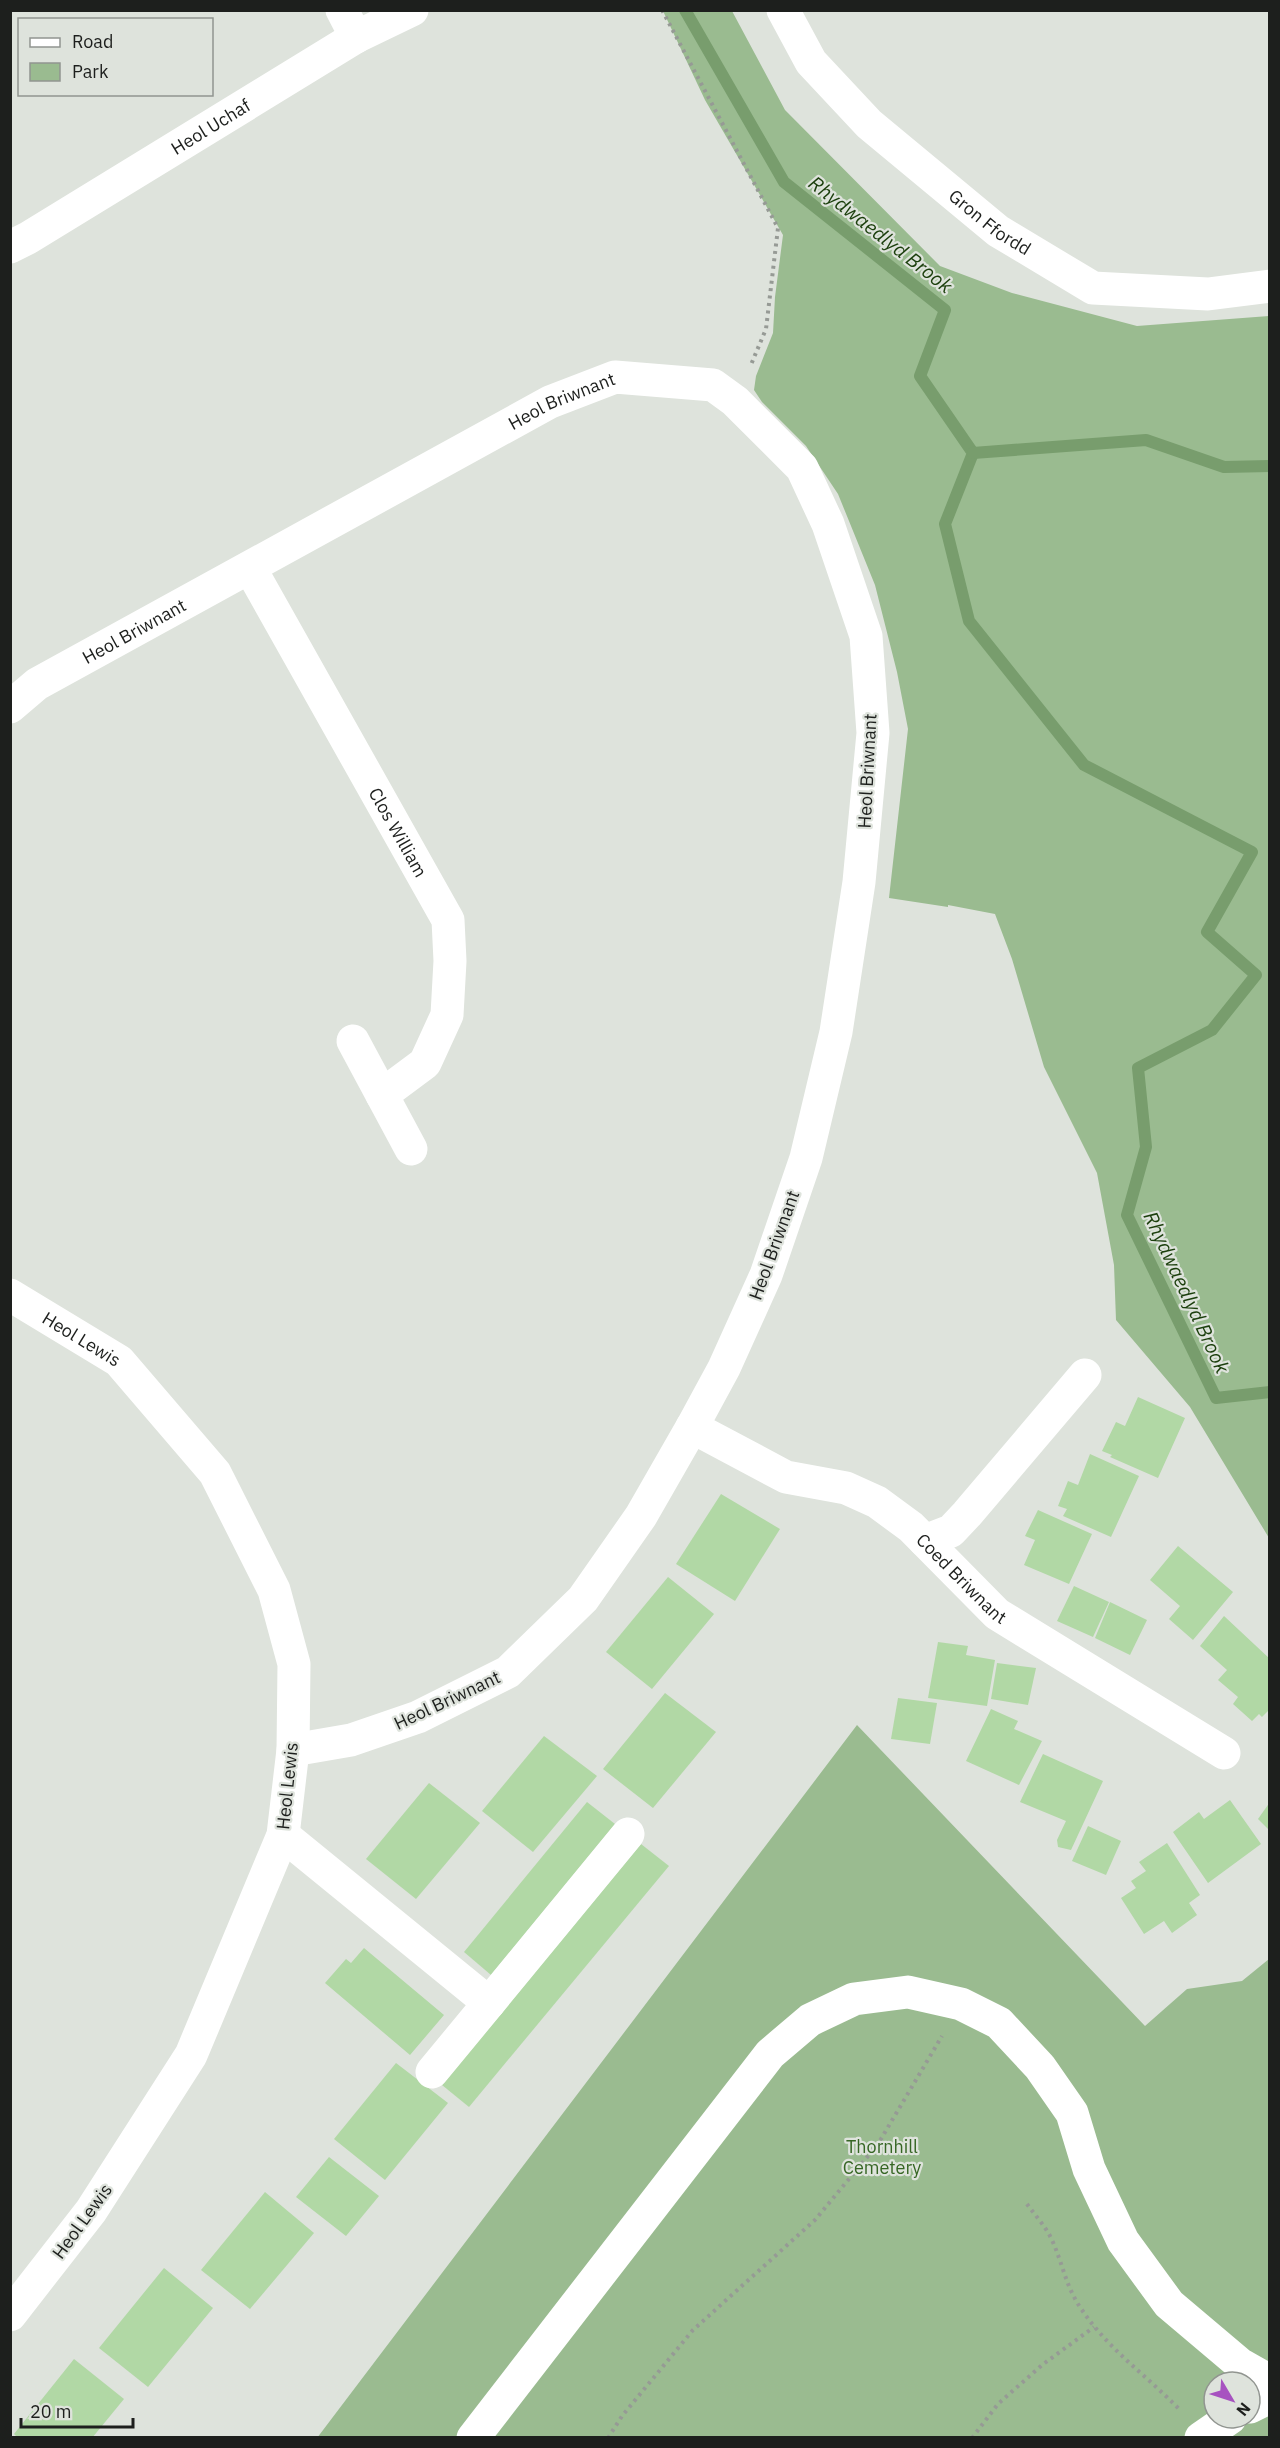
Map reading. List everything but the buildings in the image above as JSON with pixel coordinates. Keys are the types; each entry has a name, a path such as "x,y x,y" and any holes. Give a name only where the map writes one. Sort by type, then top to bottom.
{"street":[{"name":"Heol Uchaf","path":"10,247 28,238 349,23 412,10"},
{"name":"Gron Ffordd","path":"783,10 811,62 869,124 998,231 1093,288 1208,294 1269,286"},
{"name":"Heol Briwnant","path":"10,707 37,684 550,402 615,377 713,385 735,401 802,468 828,524 866,636 873,733 859,882 836,1032 806,1158 766,1275 724,1368 641,1516 583,1599 508,1672 418,1717 351,1740 292,1750"},
{"name":"Clos William","path":"250,567 448,920 450,961 447,1015 425,1064 382,1095"},
{"path":"353,1041 411,1149"},
{"name":"Heol Lewis","path":"10,1295 120,1361 215,1473 274,1590 294,1664 292,1750 283,1834 191,2055 91,2211 10,2315"},
{"path":"925,1541 951,1531 1085,1375"},
{"name":"Coed Briwnant","path":"692,1426 786,1477 846,1488 877,1502 910,1527 997,1614 1224,1753"},
{"path":"283,1834 489,2003"},
{"path":"432,2072 628,1834"},
{"path":"473,2438 770,2054 810,2020 854,1999 908,1992 961,2004 999,2023 1040,2067 1072,2113 1089,2169 1123,2241 1169,2304 1240,2364 1269,2381"}],"path":[{"path":"662,10 778,228 766,329 735,401"},
{"path":"608,2438 622,2416 693,2330 815,2220 878,2144 961,2004"},
{"path":"1027,2204 1051,2238 1066,2283 1094,2327 1124,2361 1156,2385 1192,2425"},
{"path":"972,2438 998,2404 1042,2365 1094,2327"}],"green space":[{"path":"663,11 732,11 785,110 940,266 1012,293 1137,326 1269,316 1269,1538 1190,1407 1116,1320 1114,1265 1097,1173 1044,1067 1012,959 995,914 948,905 948,907 889,898 908,729 897,672 875,585 838,494 806,446 762,402 754,390 756,376 773,333 783,235 705,100"},
{"name":"Thornhill Cemetery","path":"857,1725 1145,2026 1187,1989 1242,1981 1269,1959 1269,2437 317,2438"}],"waterway":[{"name":"Rhydwaedlyd Brook","path":"685,10 784,182 945,310 920,376 973,453 945,524 969,621 1084,765 1252,852 1207,932 1256,975 1212,1030 1138,1068 1146,1147 1127,1215 1216,1398 1270,1392"},
{"path":"973,453 1146,440 1224,467 1270,466"}]}
